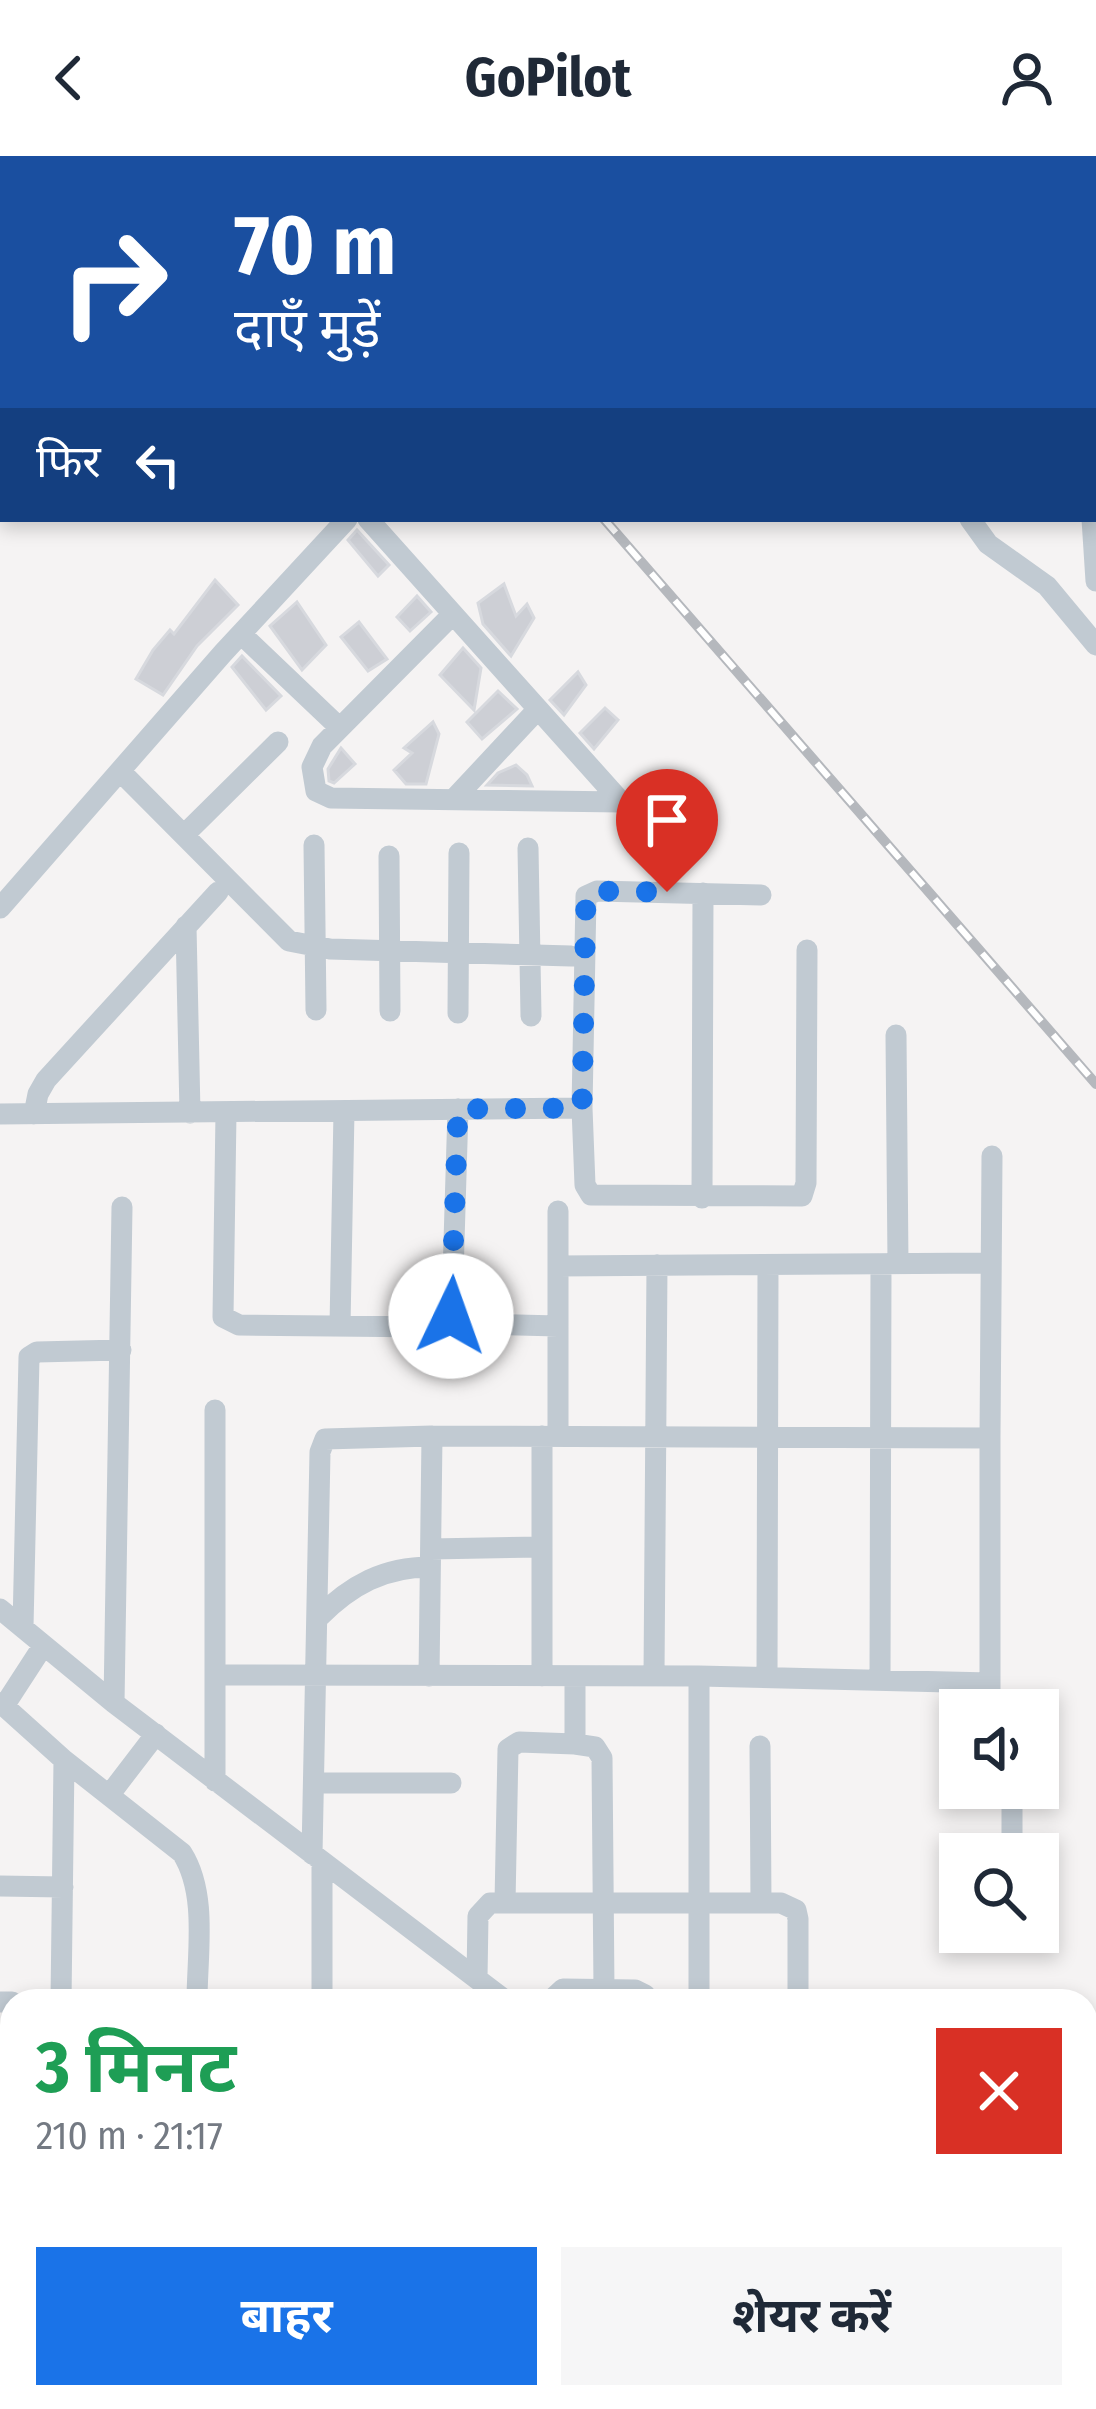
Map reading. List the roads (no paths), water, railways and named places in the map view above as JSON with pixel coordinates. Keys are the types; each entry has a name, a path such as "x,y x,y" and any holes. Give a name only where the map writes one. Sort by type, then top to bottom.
{"street":[{"path":"0,908 344,522"},
{"path":"371,522 658,843"},
{"path":"972,522 988,544 1047,586 1096,645"},
{"path":"1092,522 1096,581"},
{"path":"453,614 316,754 312,767 316,791 322,796 621,802"},
{"path":"241,634 340,728"},
{"path":"453,800 538,709"},
{"path":"184,835 278,742"},
{"path":"120,771 289,941 389,951 571,956"},
{"path":"314,845 316,1010"},
{"path":"527,848 531,1016"},
{"path":"458,1013 459,853"},
{"path":"389,856 390,1011"},
{"path":"761,895 596,891 586,896 582,1108 584,1185 591,1195 794,1199 805,1191 807,950"},
{"path":"34,1114 46,1080 218,892"},
{"path":"702,1198 703,893"},
{"path":"187,926 190,1113"},
{"path":"880,1680 881,1437 896,1035"},
{"path":"0,1114 582,1108"},
{"path":"443,1323 452,1308 458,1109"},
{"path":"340,1326 344,1111"},
{"path":"226,1113 223,1317 239,1325 558,1326"},
{"path":"990,1689 992,1156"},
{"path":"114,1703 122,1207"},
{"path":"542,1676 542,1547 558,1326 558,1211"},
{"path":"558,1266 991,1263"},
{"path":"654,1676 657,1265"},
{"path":"767,1678 768,1265"},
{"path":"22,1627 29,1357 37,1352 121,1350"},
{"path":"215,1410 215,1781"},
{"path":"322,1989 314,1783 321,1444 332,1437 432,1436 990,1438"},
{"path":"429,1676 432,1436"},
{"path":"319,1617 361,1582 389,1571 431,1558 542,1547"},
{"path":"0,1609 114,1703 491,1989"},
{"path":"43,1646 2,1705 182,1853 194,1875 197,1989"},
{"path":"215,1675 699,1676 990,1683"},
{"path":"574,1676 574,1744"},
{"path":"699,1676 699,1989"},
{"path":"110,1794 156,1734"},
{"path":"505,1903 508,1749 519,1742 595,1747 602,1758 604,1989"},
{"path":"760,1746 761,1904"},
{"path":"61,1989 64,1760"},
{"path":"314,1783 451,1783"},
{"path":"0,1886 63,1887"},
{"path":"477,1978 480,1909 490,1903 761,1904 789,1905 796,1910 798,1989"}],"railway":[{"path":"607,522 1096,1084"}]}
